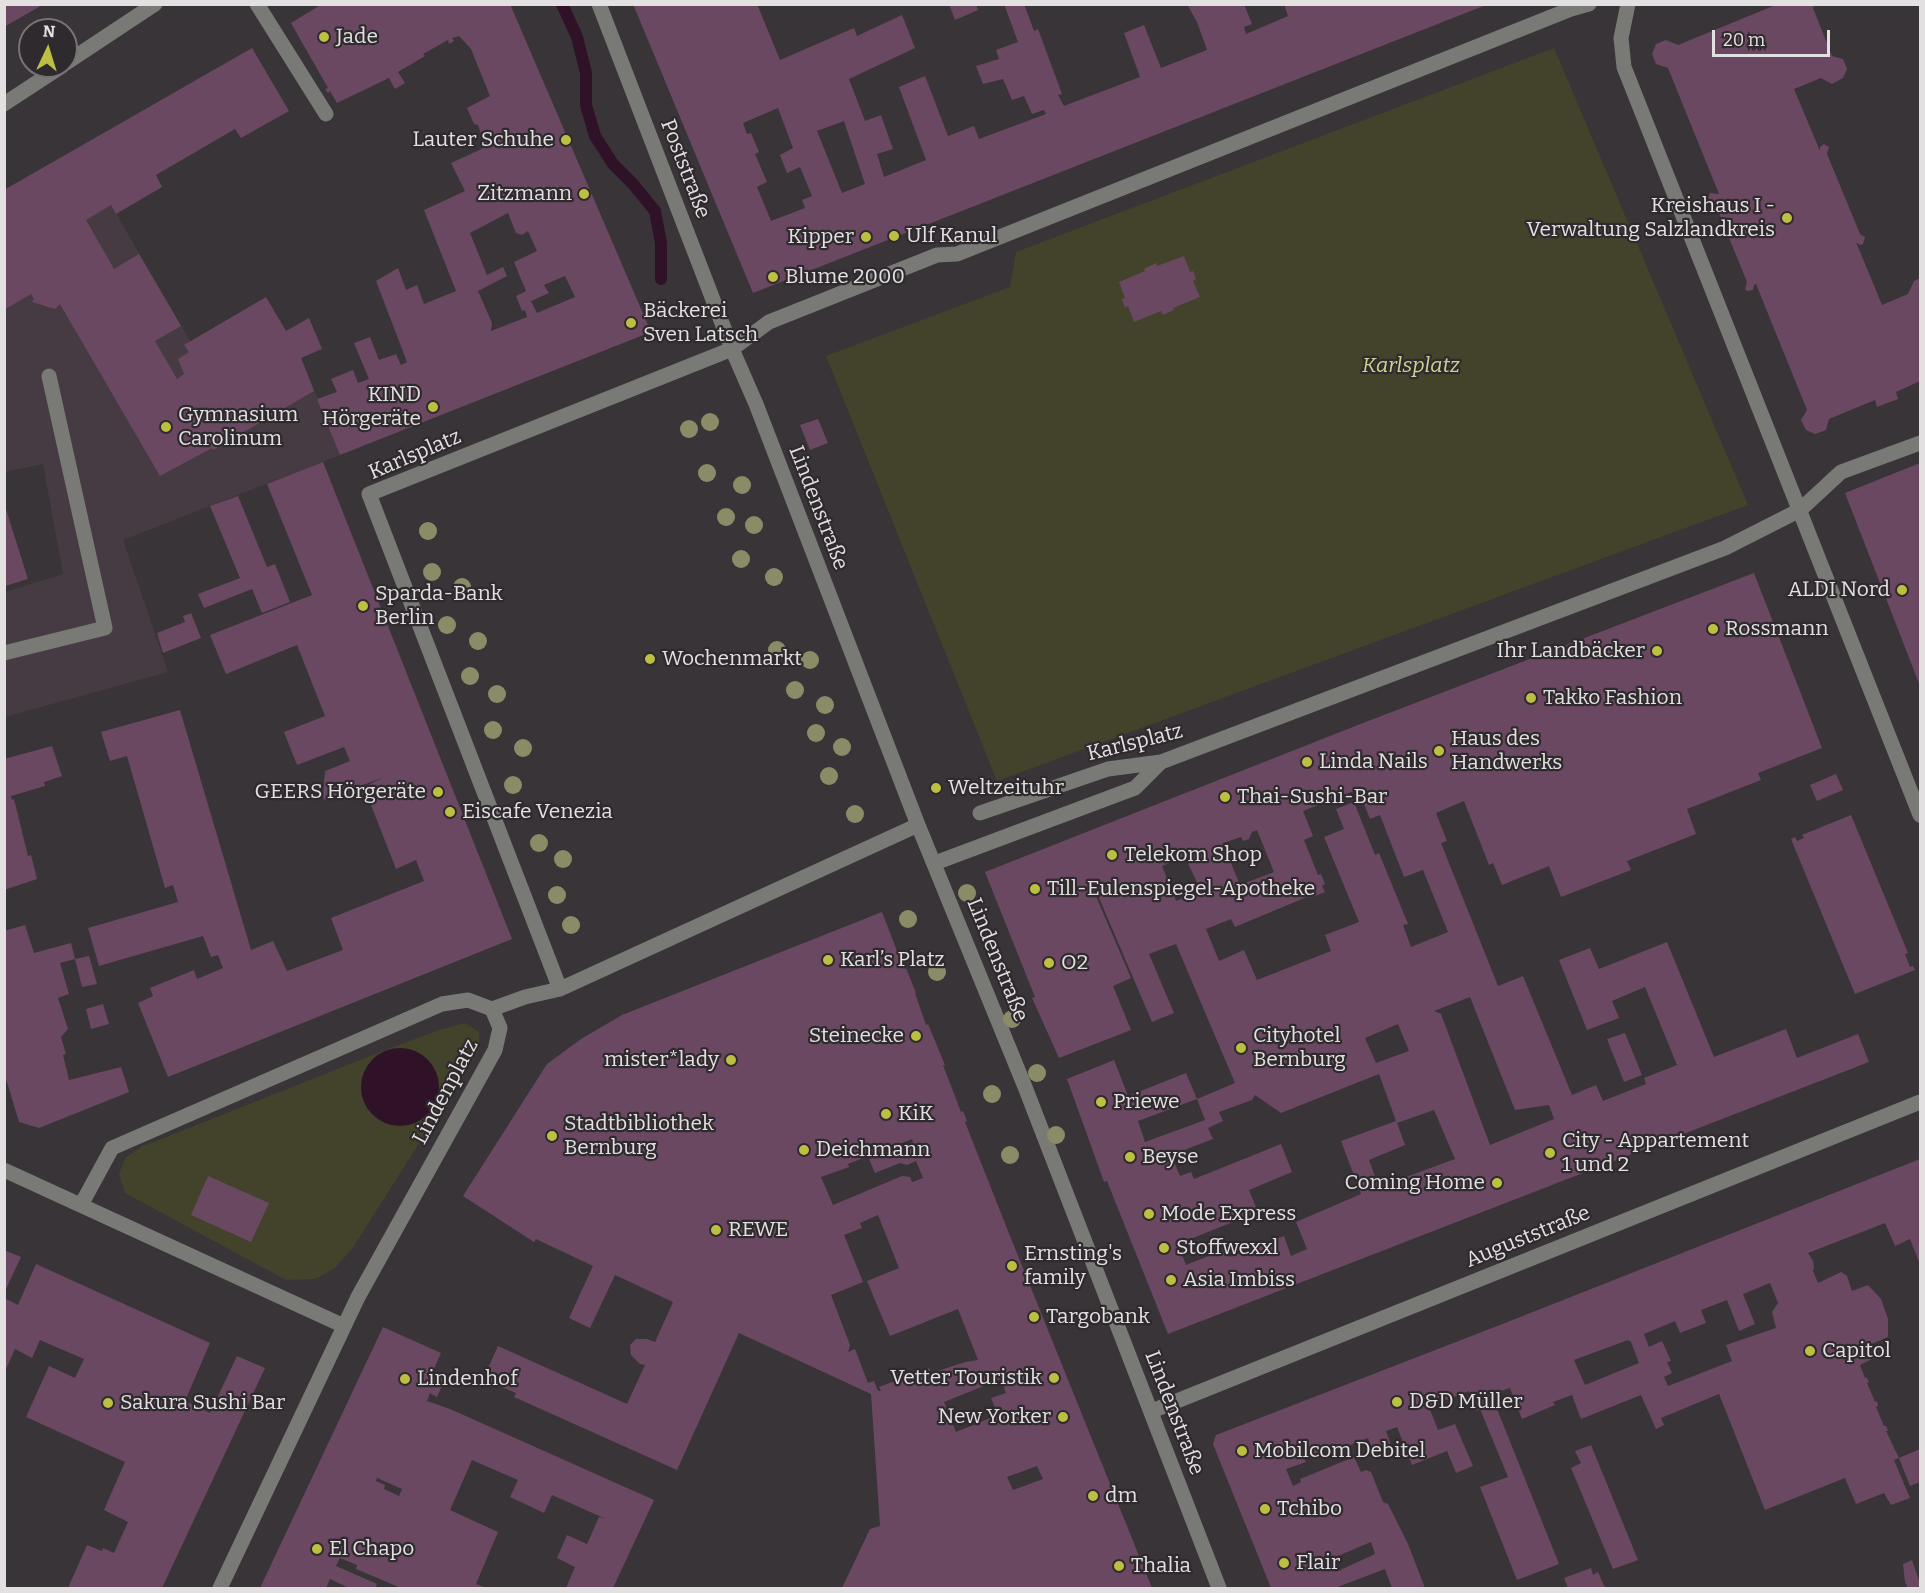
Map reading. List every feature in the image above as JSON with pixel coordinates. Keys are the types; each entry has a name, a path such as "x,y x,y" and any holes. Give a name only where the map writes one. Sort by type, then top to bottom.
{"street":[{"path":"78,55 155,4"},
{"path":"257,4 326,114"},
{"name":"Poststraße","path":"599,4 732,349"},
{"path":"732,349 769,322 938,255 957,254 1571,9 1589,4"},
{"path":"1628,4 1621,38 1624,67 1920,815"},
{"path":"4,104 44,78"},
{"name":"Lindenstraße","path":"732,349 756,404 918,825 1021,1076 1219,1588"},
{"name":"Karlsplatz","path":"560,989 369,494 732,349"},
{"path":"4,653 105,628 49,376"},
{"name":"Karlsplatz","path":"980,813 1108,769 1161,762 1725,548 1800,510 1841,472 1920,443"},
{"path":"935,864 1135,788 1161,762"},
{"path":"81,1205 112,1148 442,1004 468,1000 492,1009 525,997 560,989 918,825"},
{"name":"Lindenplatz","path":"220,1588 358,1297 495,1050 500,1028 492,1009"},
{"name":"Auguststraße","path":"1152,1411 1920,1102"},
{"path":"4,1170 344,1326"}],"shaded area":[{"name":"Gymnasium Carolinum","path":"78,148 210,375 290,329 340,455 123,540 168,672 5,717 5,592 63,574 43,464 5,472 4,190"},
{"path":"400,1048 415,1051 427,1060 436,1072 439,1087 436,1102 427,1114 415,1123 400,1126 385,1123 373,1114 364,1102 361,1087 364,1072 373,1060 385,1051"}],"green space":[{"name":"Karlsplatz","path":"1554,48 1748,505 997,781 826,356 1010,287 1016,252"},
{"path":"465,1023 479,1032 479,1049 352,1249 334,1269 315,1279 286,1280 125,1193 119,1174 125,1158 141,1147 383,1051"}],"building":[{"path":"4,4 44,4 18,18 4,27"},
{"path":"322,4 510,4 651,332 340,455 317,399 337,392 331,379 353,370 358,383 369,379 354,343 370,337 379,360 396,354 401,365 407,362 376,281 398,268 406,290 417,285 424,304 456,291 424,210 465,191 451,163 486,147 478,125 474,124 467,108 490,96 471,49 459,36 452,38 454,41 449,44 448,40 423,54 425,56 398,72 405,83 395,89 389,78 337,103 330,91 328,93 325,89 328,88 291,23","holes":["508,213 516,233 522,235 528,231 537,251 514,262 526,291 516,296 527,317 491,331 492,323 478,291 507,276 503,267 487,275 470,233","565,276 575,297 537,313 531,301 549,293 544,285"]},
{"path":"633,4 757,4 780,60 854,28 857,36 902,15 915,48 849,79 865,121 881,115 893,149 877,154 884,177 926,160 899,87 925,76 948,136 974,126 979,139 1046,114 1044,110 1032,114 1024,96 1012,100 1003,79 983,84 976,66 999,59 996,50 1018,42 1004,4 1024,4 1034,31 1038,29 1062,94 1058,95 1064,106 1140,77 1124,33 1144,25 1161,68 1207,50 1197,22 1187,4 1244,4 1252,24 1244,27 1246,34 1288,16 1284,4 1486,5 753,293","holes":["778,108 793,148 780,155 787,173 800,167 812,196 802,200 805,208 771,221 757,187 767,182 755,154 759,152 751,133 747,134 743,123","844,121 865,184 842,193 817,131"]},
{"path":"949,4 976,4 978,10 955,20"},
{"name":"Kreishaus I - Verwaltung Salzlandkreis","path":"1778,4 1815,4 1813,8 1832,56 1843,59 1847,69 1843,78 1832,84 1821,78 1794,89 1820,151 1820,147 1824,144 1829,147 1827,154 1860,234 1865,237 1863,244 1856,242 1882,305 1908,294 1914,281 1920,278 1920,381 1896,392 1898,399 1877,407 1875,400 1829,419 1826,430 1815,434 1806,430 1801,420 1807,410 1756,284 1753,290 1745,289 1747,282 1714,201 1708,198 1710,193 1719,194 1668,68 1656,64 1652,54 1656,44 1666,40 1678,45"},
{"path":"252,48 289,111 241,138 235,129 156,175 162,187 116,214 111,205 86,220 114,269 139,254 181,326 155,341 177,379 184,374 178,359 189,352 184,345 266,297 286,331 309,318 322,349 301,358 314,391 213,450 212,448 160,476 60,304 55,309 32,302 34,299 31,294 4,310 4,190"},
{"path":"1184,256 1190,272 1193,271 1196,279 1193,281 1200,297 1173,308 1174,310 1163,315 1161,311 1134,322 1128,306 1125,308 1122,299 1125,298 1119,282 1145,271 1144,269 1156,263 1157,266"},
{"path":"818,419 828,443 810,450 800,425"},
{"path":"323,462 512,939 168,1077 138,1003 153,996 150,988 194,970 197,979 223,968 218,955 211,957 203,936 99,966 88,928 178,902 173,885 165,888 127,756 110,761 101,732 180,710 251,950 273,941 287,971 343,950 331,918 424,881 416,860 396,869 364,787 384,777 324,800 325,771 350,761 344,747 297,765 284,732 325,716 297,645 226,674 210,635 312,595 267,484"},
{"name":"ALDI Nord","path":"1920,463 1920,686 1845,493"},
{"path":"238,496 267,567 275,564 290,602 262,613 252,589 204,608 198,594 240,578 210,506"},
{"path":"5,506 28,579 5,586"},
{"path":"1754,573 1822,748 1758,773 1761,780 1687,809 1696,834 1627,861 1631,870 1561,897 1549,866 1502,885 1493,863 1489,865 1464,801 1436,813 1447,841 1441,843 1498,986 1523,976 1572,1095 1596,1085 1603,1101 1646,1084 1644,1078 1677,1065 1645,987 1612,1001 1619,1018 1587,1030 1559,960 1590,948 1599,969 1667,942 1714,1057 1786,1029 1797,1058 1858,1034 1869,1062 1168,1334 1107,1181 1104,1182 1067,1079 1114,1060 1128,1096 1186,1073 1197,1099 1235,1083 1176,944 1149,954 1174,1013 1152,1022 1097,893 1095,894 1131,978 1113,986 1131,1030 1059,1058 1032,998 1035,997 985,872 1363,723","holes":["1364,787 1362,799 1370,819 1380,815 1404,877 1423,870 1448,932 1411,947 1403,925 1408,924 1379,853 1375,855 1354,802 1336,809 1344,829 1324,837 1359,922 1325,935 1331,951 1257,980 1244,950 1219,961 1206,929 1231,919 1235,927 1309,896 1310,898 1325,892 1321,874 1318,875 1304,840 1313,836 1303,811","1257,830 1274,872 1240,885 1223,843 1241,837 1243,841 1249,839 1252,832","1185,857 1201,891 1176,901 1162,866","1470,997 1515,1110 1549,1105 1554,1119 1490,1145 1441,1014 1434,1011","1398,1024 1409,1051 1376,1063 1365,1038","1379,1074 1396,1121 1341,1141 1361,1194 1296,1222 1307,1249 1291,1256 1284,1236 1230,1257 1226,1249 1186,1265 1178,1244 1258,1212 1249,1190 1292,1172 1281,1144 1194,1179 1191,1172 1180,1176 1171,1155 1213,1139 1208,1128 1223,1121 1219,1112 1252,1100 1255,1095 1281,1113","1197,1099 1205,1120 1145,1142 1138,1121","1434,1110 1455,1159 1379,1187 1369,1160 1405,1145 1397,1123"]},
{"path":"191,613 201,638 163,653 157,633 185,622 183,616"},
{"path":"52,746 62,776 44,782 45,786 11,796 12,800 14,799 28,856 31,855 37,879 4,890 4,759"},
{"path":"1836,774 1843,790 1817,801 1810,785"},
{"path":"1851,815 1908,953 1905,954 1910,967 1913,966 1915,970 1855,994 1791,839 1795,837 1797,841 1804,838 1802,835"},
{"path":"882,912 1152,1588 842,1588 870,1529 880,1526 871,1394 739,1333 677,1470 514,1397 516,1393 483,1379 498,1346 627,1404 645,1365 640,1364 631,1355 630,1345 636,1339 655,1342 673,1302 615,1275 590,1328 569,1318 593,1266 536,1239 534,1242 463,1196 547,1064 581,1039 622,1015","holes":["912,1139 913,1142 869,1159 875,1173 900,1163 907,1165 916,1161 923,1178 912,1182 910,1177 902,1176 833,1205 821,1177 849,1167 848,1164","878,1215 899,1268 867,1281 890,1336 958,1309 978,1360 932,1373 929,1368 879,1387 881,1391 878,1391 874,1381 868,1383 855,1349 848,1352 850,1345 831,1295 863,1282 844,1235 862,1228 860,1223","1001,1379 1006,1393 991,1398 998,1415 956,1432 944,1402","1037,1466 1043,1479 1013,1490 1007,1477"]},
{"path":"25,925 34,953 71,943 75,959 60,963 69,994 58,998 68,1029 61,1037 66,1054 63,1055 69,1080 121,1067 129,1092 39,1128 19,1122 4,1072 4,931"},
{"path":"89,956 97,984 82,987 75,959"},
{"path":"103,1004 109,1024 91,1029 86,1009"},
{"path":"1625,1033 1642,1075 1624,1082 1607,1039"},
{"path":"1920,1159 1920,1264 1910,1239 1895,1246 1885,1223 1808,1253 1813,1261 1813,1271 1818,1283 1841,1272 1847,1276 1852,1291 1868,1285 1881,1299 1888,1319 1888,1337 1869,1345 1874,1358 1860,1365 1899,1458 1894,1460 1910,1498 1891,1505 1884,1493 1856,1504 1845,1478 1765,1510 1719,1394 1661,1418 1664,1425 1656,1429 1641,1395 1581,1419 1572,1395 1553,1402 1555,1405 1522,1419 1510,1388 1491,1394 1559,1564 1517,1580 1480,1487 1508,1477 1480,1409 1476,1411 1469,1391 1429,1407 1438,1430 1455,1424 1473,1466 1456,1473 1447,1451 1412,1465 1397,1427 1386,1431 1392,1448 1374,1454 1368,1438 1338,1450 1336,1445 1304,1458 1306,1462 1286,1469 1293,1486 1301,1482 1300,1479 1354,1457 1361,1472 1366,1470 1371,1472 1383,1502 1388,1504 1408,1544 1425,1588 1392,1588 1385,1569 1335,1588 1271,1588 1213,1444 1216,1435","holes":["1770,1283 1778,1303 1772,1312 1776,1328 1726,1345 1732,1361 1668,1386 1664,1377 1672,1373 1667,1362 1671,1361 1662,1341 1649,1347 1644,1334 1675,1321 1680,1333 1706,1323 1701,1310 1727,1300 1739,1331 1755,1324 1743,1294","1628,1340 1631,1342 1639,1363 1585,1385 1574,1360","1371,1542 1375,1554 1338,1571 1333,1558"]},
{"path":"208,1176 269,1203 251,1242 191,1215"},
{"path":"4,1250 21,1257 4,1293"},
{"path":"36,1264 210,1343 185,1401 210,1413 237,1356 265,1368 162,1588 68,1588 87,1545 114,1553 128,1522 104,1510 125,1462 26,1417 49,1366 75,1378 84,1359 40,1340 32,1358 15,1349 4,1373 4,1298 18,1305"},
{"path":"383,1327 441,1353 433,1371 446,1377 437,1397 430,1393 427,1401 450,1409 654,1500 613,1588 566,1588 575,1567 557,1558 567,1535 587,1544 599,1517 606,1519 552,1495 544,1513 510,1497 518,1480 472,1460 450,1510 498,1532 476,1584 486,1588 401,1588 356,1569 357,1565 340,1558 336,1566 377,1584 375,1588 349,1588 330,1579 326,1588 260,1588","holes":["377,1478 402,1489 399,1496 384,1489 385,1485 376,1481"]},
{"path":"1591,1445 1638,1560 1613,1569 1571,1468 1581,1463 1575,1451"},
{"path":"1920,1449 1920,1482 1910,1486 1899,1458"},
{"path":"1912,1560 1920,1588 1908,1588 1905,1582 1903,1564"},
{"path":"1591,1568 1593,1575 1598,1572 1605,1588 1568,1588 1564,1578"}],"waterway":[{"path":"562,4 577,37 586,73 586,105 595,136 613,164 655,211 661,243 661,279"}],"place":[{"name":"Jade","path":"324,37"},
{"name":"Lauter Schuhe","path":"566,140"},
{"name":"Zitzmann","path":"584,194"},
{"name":"Kreishaus I - Verwaltung Salzlandkreis","path":"1787,218"},
{"name":"Ulf Kanul","path":"894,236"},
{"name":"Kipper","path":"866,237"},
{"name":"Blume 2000","path":"773,277"},
{"name":"Bäckerei Sven Latsch","path":"631,323"},
{"name":"KIND Hörgeräte","path":"433,407"},
{"name":"Gymnasium Carolinum","path":"166,427"},
{"name":"ALDI Nord","path":"1902,590"},
{"name":"Sparda-Bank Berlin","path":"363,606"},
{"name":"Rossmann","path":"1713,629"},
{"name":"Ihr Landbäcker","path":"1657,651"},
{"name":"Wochenmarkt","path":"650,659"},
{"name":"Takko Fashion","path":"1531,698"},
{"name":"Haus des Handwerks","path":"1439,751"},
{"name":"Linda Nails","path":"1307,762"},
{"name":"Weltzeituhr","path":"936,788"},
{"name":"GEERS Hörgeräte","path":"438,792"},
{"name":"Thai-Sushi-Bar","path":"1225,797"},
{"name":"Eiscafe Venezia","path":"450,812"},
{"name":"Telekom Shop","path":"1112,855"},
{"name":"Till-Eulenspiegel-Apotheke","path":"1035,889"},
{"name":"Karl’s Platz","path":"828,960"},
{"name":"O2","path":"1049,963"},
{"name":"Steinecke","path":"916,1036"},
{"name":"Cityhotel Bernburg","path":"1241,1048"},
{"name":"mister*lady","path":"731,1060"},
{"name":"Priewe","path":"1101,1102"},
{"name":"KiK","path":"886,1114"},
{"name":"Stadtbibliothek Bernburg","path":"552,1136"},
{"name":"Deichmann","path":"804,1150"},
{"name":"City - Appartement 1 und 2","path":"1550,1153"},
{"name":"Beyse","path":"1130,1157"},
{"name":"Coming Home","path":"1497,1183"},
{"name":"Mode Express","path":"1149,1214"},
{"name":"REWE","path":"716,1230"},
{"name":"Stoffwexxl","path":"1164,1248"},
{"name":"Ernsting's family","path":"1012,1266"},
{"name":"Asia Imbiss","path":"1171,1280"},
{"name":"Targobank","path":"1034,1317"},
{"name":"Capitol","path":"1810,1351"},
{"name":"Vetter Touristik","path":"1054,1378"},
{"name":"Lindenhof","path":"405,1379"},
{"name":"D&D Müller","path":"1397,1402"},
{"name":"Sakura Sushi Bar","path":"108,1403"},
{"name":"New Yorker","path":"1063,1417"},
{"name":"Mobilcom Debitel","path":"1242,1451"},
{"name":"dm","path":"1093,1496"},
{"name":"Tchibo","path":"1265,1509"},
{"name":"El Chapo","path":"317,1549"},
{"name":"Flair","path":"1284,1563"},
{"name":"Thalia","path":"1119,1566"}]}
